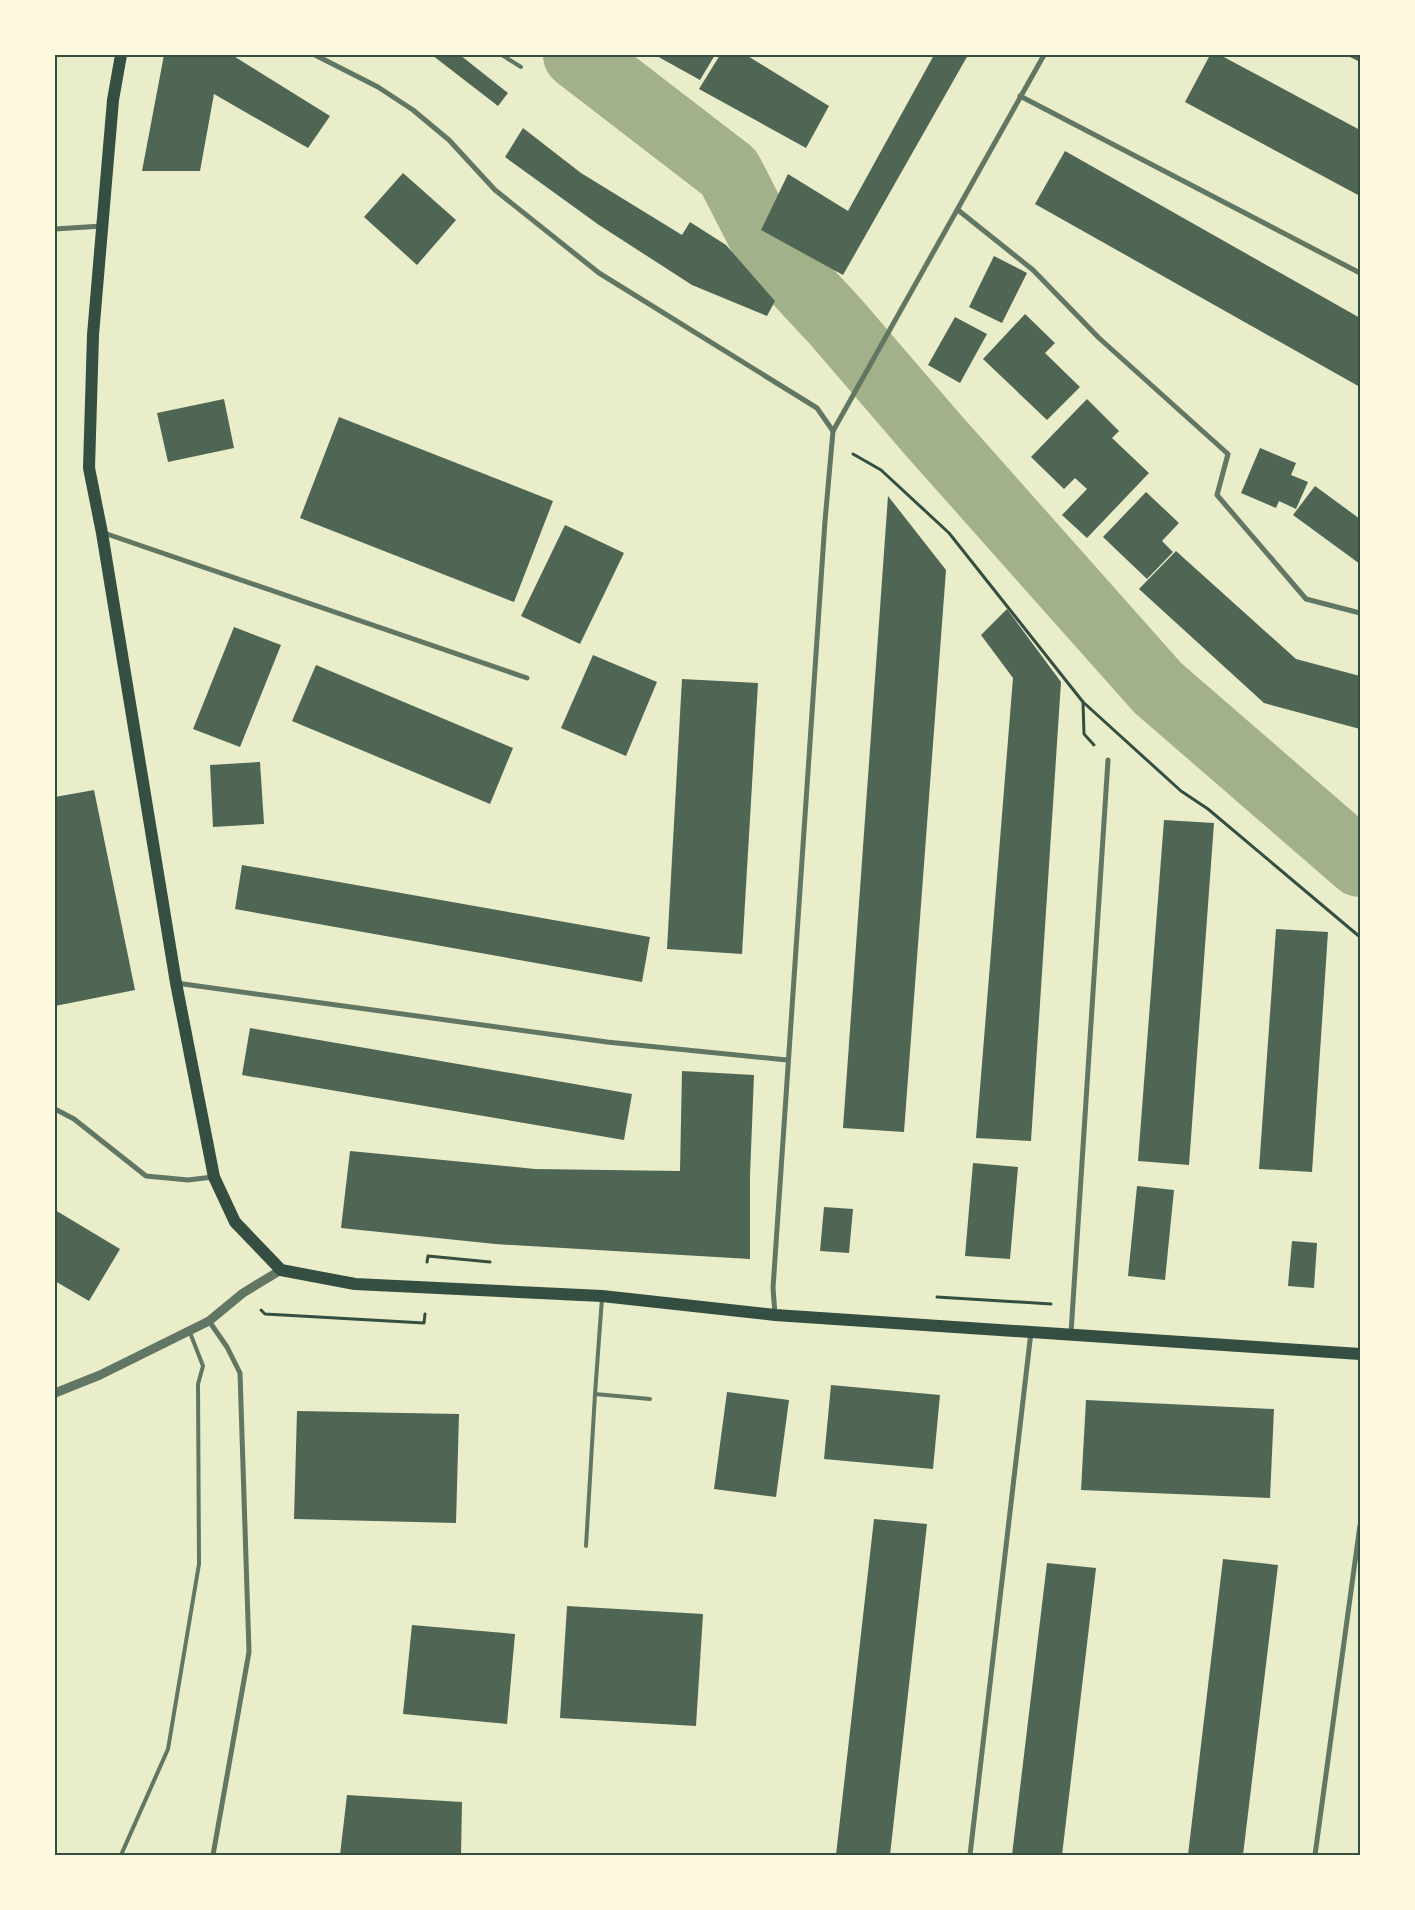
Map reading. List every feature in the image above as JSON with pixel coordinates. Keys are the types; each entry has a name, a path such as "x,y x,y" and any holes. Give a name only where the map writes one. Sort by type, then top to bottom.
{"main road":[{"path":"120,55 113,100 93,335 89,468 102,532 176,983 214,1177 235,1222 281,1270 355,1284 602,1296 775,1315 1360,1354"}],"street":[{"path":"315,55 378,87 413,110 449,140 495,190 599,273 817,408 833,431"},
{"path":"775,1315 773,1288 787,1060 824,521 833,431 1044,55"},
{"path":"1020,96 1360,273"},
{"path":"958,210 1033,270 1099,338 1228,454 1217,494 1306,599 1360,613"},
{"path":"55,230 102,226"},
{"path":"102,532 527,678"},
{"path":"1071,1335 1108,760"},
{"path":"176,983 607,1042 787,1060"},
{"path":"55,1109 74,1119 146,1176 188,1180 214,1177"},
{"path":"55,1393 100,1375 209,1321 242,1293 281,1270"},
{"path":"209,1321 227,1347 240,1373 249,1652 212,1855"},
{"path":"970,1855 1031,1331"},
{"path":"1315,1855 1360,1525"}],"lane":[{"path":"502,55 521,67"},
{"path":"586,1546 602,1296"},
{"path":"121,1855 168,1749 199,1564 198,1384 202,1366 189,1330"},
{"path":"595,1394 650,1399"}],"path":[{"path":"833,431 855,455 880,470 949,533 1083,702 1180,791 1208,810 1360,937"},
{"path":"1083,702 1084,734 1108,760"},
{"path":"265,1314 424,1322"}],"building":[{"path":"164,55 232,55 330,116 308,148 214,94 200,171 142,171"},
{"path":"432,55 460,55 508,93 498,106"},
{"path":"655,55 715,55 700,80"},
{"path":"720,55 746,55 829,106 806,148 699,89"},
{"path":"934,55 968,55 843,275 761,230 788,174 848,211"},
{"path":"1210,55 1220,55 1360,130 1360,196 1185,102"},
{"path":"1346,55 1360,55 1360,62"},
{"path":"523,128 581,173 682,235 690,222 726,245 775,301 767,316 692,285 599,225 505,157"},
{"path":"1065,151 1360,318 1360,387 1035,204"},
{"path":"403,173 456,220 417,265 364,217"},
{"path":"994,256 1027,273 1002,323 969,307"},
{"path":"1025,314 1055,343 1045,353 1080,387 1047,420 983,359"},
{"path":"955,317 987,334 960,383 928,365"},
{"path":"224,399 234,448 168,462 157,413"},
{"path":"1087,399 1119,431 1112,438 1149,473 1087,538 1062,515 1087,489 1075,478 1064,489 1031,457"},
{"path":"339,417 553,501 514,602 300,518"},
{"path":"1260,448 1296,463 1291,475 1308,482 1296,509 1279,501 1276,508 1241,493"},
{"path":"1315,486 1360,519 1360,564 1293,515"},
{"path":"1146,492 1179,523 1162,541 1173,552 1147,579 1103,537"},
{"path":"888,496 946,570 904,1132 843,1128"},
{"path":"565,525 624,553 580,644 521,616"},
{"path":"1176,551 1296,659 1360,676 1360,729 1264,703 1139,589"},
{"path":"1007,609 1061,682 1031,1141 976,1138 1013,678 981,635"},
{"path":"234,627 281,645 240,747 193,729"},
{"path":"593,655 657,682 626,756 561,728"},
{"path":"316,665 513,748 490,804 292,721"},
{"path":"682,679 758,683 742,954 667,949"},
{"path":"260,762 264,824 213,827 210,765"},
{"path":"94,790 135,990 55,1006 55,797"},
{"path":"1164,820 1214,823 1189,1165 1138,1161"},
{"path":"242,865 650,937 642,982 235,909"},
{"path":"1276,929 1328,932 1312,1172 1259,1169"},
{"path":"250,1028 632,1094 624,1140 242,1075"},
{"path":"682,1071 754,1075 750,1175 750,1259 495,1244 341,1228 350,1151 535,1169 680,1171"},
{"path":"973,1163 1018,1167 1010,1259 965,1256"},
{"path":"1137,1186 1174,1190 1165,1280 1128,1276"},
{"path":"824,1207 853,1209 849,1253 820,1251"},
{"path":"55,1210 120,1249 89,1301 55,1281"},
{"path":"1292,1241 1317,1243 1314,1288 1288,1286"},
{"path":"831,1385 940,1395 933,1469 824,1459"},
{"path":"727,1392 789,1400 776,1497 714,1489"},
{"path":"1086,1400 1274,1409 1270,1498 1081,1490"},
{"path":"297,1411 459,1414 456,1523 294,1519"},
{"path":"874,1519 927,1524 890,1855 836,1855"},
{"path":"1223,1559 1278,1565 1243,1855 1188,1855"},
{"path":"1047,1563 1096,1568 1062,1855 1012,1855"},
{"path":"567,1606 703,1614 696,1726 560,1718"},
{"path":"412,1625 515,1634 507,1724 403,1714"},
{"path":"347,1795 462,1802 461,1855 340,1855"}],"waterway":[{"path":"577,55 729,172 769,250 835,321 934,436 1158,688 1360,863"}]}
